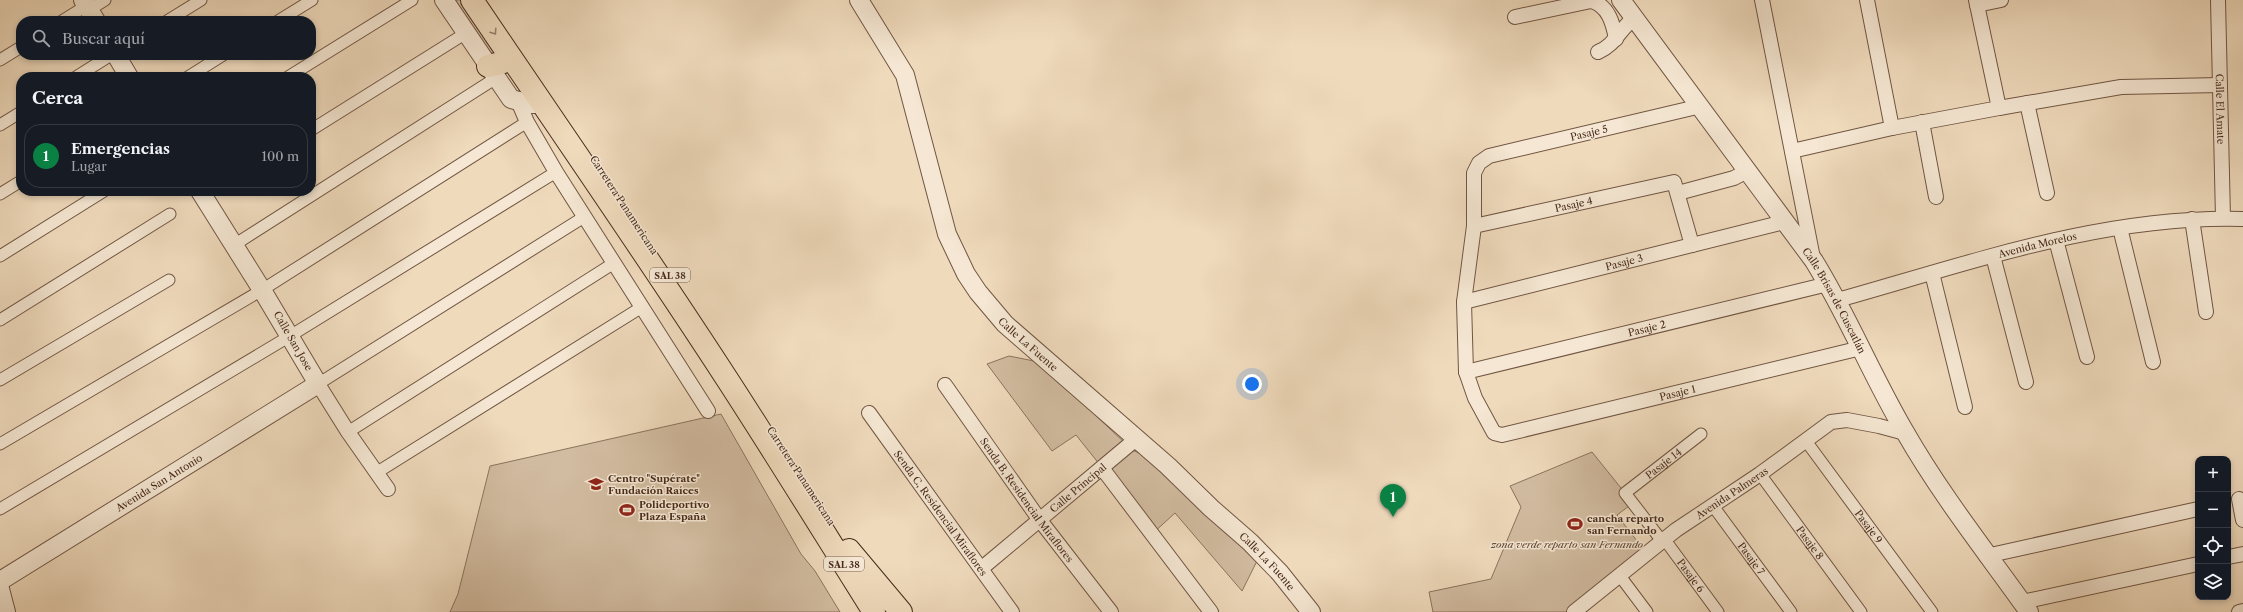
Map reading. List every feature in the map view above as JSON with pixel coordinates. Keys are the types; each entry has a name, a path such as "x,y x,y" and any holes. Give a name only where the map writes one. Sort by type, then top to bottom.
{"highway":[{"name":"Carretera Panamericana","path":"472,0 540,104 630,232 728,380 813,515"},
{"name":"Carretera Panamericana","path":"490,0 849,550"},
{"path":"492,72 502,63 511,58"},
{"path":"813,515 845,578 866,612"},
{"name":"SAL 38","path":"813,515 874,612"},
{"path":"849,550 901,612"},
{"name":"SAL 38","path":"849,550 890,612"}],"street":[{"path":"73,16 105,0"},
{"path":"175,16 201,0"},
{"path":"286,16 312,0"},
{"path":"316,60 412,0"},
{"path":"444,0 511,99 540,104"},
{"name":"Calle La Fuente","path":"859,0 905,75 947,234 966,274 989,308 1005,324 1136,439 1265,556 1311,612"},
{"name":"Calle Brisas de Cuscatlán","path":"1621,0 1814,261 1838,300 1905,433 1986,556 2026,607"},
{"path":"1762,0 1814,261"},
{"path":"1867,0 1892,128"},
{"path":"1999,108 1976,2 2000,0"},
{"name":"Calle El Amate","path":"2218,0 2223,218"},
{"path":"1515,16 1591,1 1602,5 1608,13 1616,39"},
{"path":"1598,52 1605,50 1616,39 1622,28 1634,18"},
{"path":"316,127 466,33"},
{"path":"0,60 16,50"},
{"path":"84,72 103,60"},
{"path":"119,60 126,72"},
{"path":"196,72 215,60"},
{"path":"296,72 315,60"},
{"path":"316,190 492,72"},
{"path":"1792,151 1922,122 2121,87 2220,85"},
{"path":"518,101 526,122 556,172 708,411"},
{"path":"2026,103 2047,193"},
{"name":"Pasaje 5","path":"1474,226 1474,173 1479,163 1489,156 1700,106"},
{"path":"0,125 16,115"},
{"path":"0,444 262,290 526,122"},
{"path":"1922,122 1936,197"},
{"name":"Pasaje 4","path":"1474,226 1734,178 1747,171"},
{"path":"0,509 290,336 556,172"},
{"path":"0,194 16,184"},
{"path":"1676,188 1692,245"},
{"path":"0,256 96,196"},
{"name":"Calle San Jose","path":"207,196 234,245 318,384 348,432 388,489"},
{"path":"234,245 307,196"},
{"path":"0,320 170,214"},
{"path":"318,384 584,217"},
{"path":"2192,219 2206,312"},
{"name":"Avenida Morelos","path":"1838,300 1993,256 2056,240 2120,228 2192,219 2243,219"},
{"name":"Pasaje 3","path":"1464,302 1784,222"},
{"path":"1466,372 1464,302 1474,226"},
{"path":"2120,228 2153,362"},
{"path":"2056,240 2087,357"},
{"path":"1993,256 2026,382"},
{"path":"348,432 614,263"},
{"path":"1932,273 1964,407"},
{"path":"0,380 169,280"},
{"name":"Pasaje 2","path":"1466,372 1828,284"},
{"path":"376,473 642,307"},
{"name":"Pasaje 1","path":"1466,372 1476,398 1494,433 1502,435 1861,348"},
{"name":"Avenida San Antonio","path":"0,581 318,384"},
{"name":"Senda B, Residencial Miraflores","path":"945,385 1039,519 1111,612"},
{"name":"Senda C, Residencial Miraflores","path":"869,413 982,568 1012,612"},
{"name":"Avenida Palmeras","path":"1575,612 1664,541 1831,422 1848,420 1905,433"},
{"name":"Pasaje 14","path":"1625,493 1701,434"},
{"name":"Calle Principal","path":"982,568 1136,439"},
{"name":"Pasaje 9","path":"1806,441 1932,612"},
{"path":"1102,468 1211,612"},
{"name":"Pasaje 8","path":"1760,474 1861,612"},
{"name":"Pasaje 6","path":"1625,493 1718,612"},
{"path":"2237,500 2243,520"},
{"name":"Pasaje 7","path":"1712,506 1791,612"},
{"path":"1986,556 2195,510"},
{"path":"2231,556 2243,554"},
{"path":"2026,607 2195,565"},
{"path":"1620,576 1647,612"},
{"path":"0,589 6,612"},
{"path":"2239,612 2243,611"}],"green space":[{"path":"454,0 472,0 511,58 497,64"},
{"path":"1009,356 1039,362 1126,444 1100,465 1076,435 1052,451 987,364"},
{"name":"Polideportivo Plaza España","path":"721,414 801,554 815,571 840,612 450,612 458,594 490,466"},
{"path":"1132,450 1146,456 1257,561 1242,591 1175,513 1152,534 1105,471"},
{"name":"zona verde reparto san Fernando","path":"1592,452 1633,503 1617,515 1647,554 1575,612 1433,612 1429,592 1491,579 1521,507 1510,486"}],"place":[{"name":"Centro \"Supérate\" Fundación Raíces","path":"596,484"},
{"name":"Polideportivo Plaza España","path":"627,510"},
{"name":"Emergencias","path":"1393,517"},
{"name":"cancha reparto san Fernando","path":"1575,524"}]}
